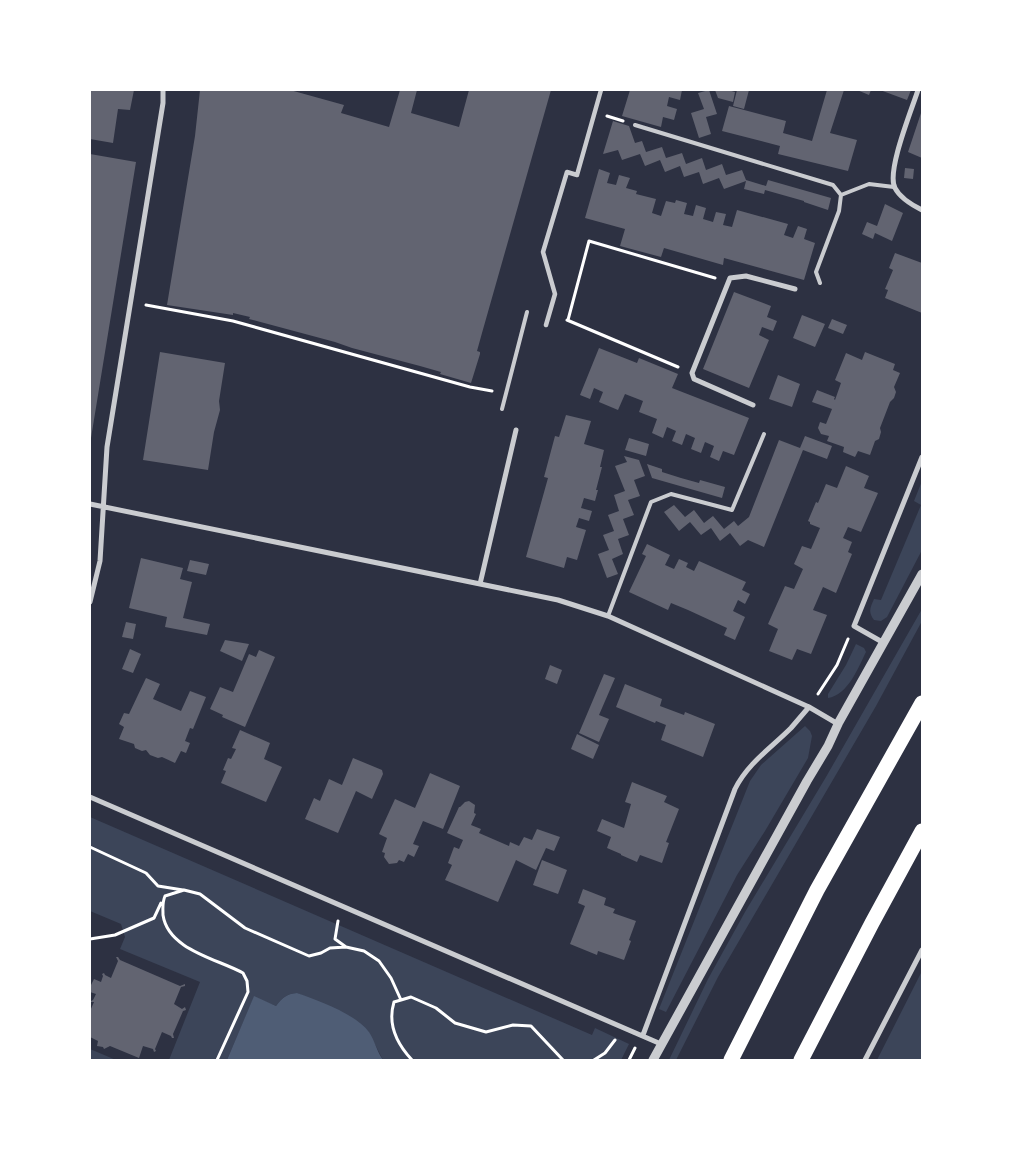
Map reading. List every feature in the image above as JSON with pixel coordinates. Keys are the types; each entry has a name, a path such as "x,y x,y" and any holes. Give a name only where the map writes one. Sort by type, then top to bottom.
{"highway":[{"path":"731,1060 817,890 922,703"},
{"path":"801,1060 922,831"}],"street":[{"path":"90,602 100,560 107,447 163,103 163,90"},
{"path":"546,325 555,294 543,252 567,172 577,175 601,90"},
{"path":"918,90 895,162 893,176 894,187 902,197 922,210"},
{"path":"753,404 694,379 692,373 730,278 746,276 795,289"},
{"path":"480,584 516,430"},
{"path":"884,643 854,626 922,457"},
{"path":"90,504 558,600 608,616 809,707 838,724"},
{"path":"653,1060 922,574"},
{"path":"643,1035 739,783 753,763 809,707"},
{"path":"90,797 661,1044"},
{"path":"864,1060 922,950"}],"lane":[{"path":"635,125 834,185 841,195 839,211 816,272 820,284"},
{"path":"841,195 869,184 894,187"},
{"path":"502,409 527,312"},
{"path":"608,616 651,502 671,494 732,510 764,434"}],"path":[{"path":"595,112 635,125"},
{"path":"568,320 590,241 712,278 730,278"},
{"path":"131,302 233,321 505,394"},
{"path":"548,317 568,320 692,373"},
{"path":"809,707 837,665 854,626"},
{"path":"90,847 146,873 158,886 200,894 245,928 309,956 321,954 330,948 346,947 364,951 379,961 391,978 400,1000"},
{"path":"90,939 115,935 154,918 165,896 184,890"},
{"path":"162,902 164,919 172,933 183,946 243,973 247,981 248,992 217,1060"},
{"path":"341,906 334,939 346,947"},
{"path":"412,1060 404,1052 397,1040 391,1020 394,1002 411,996 436,1008 455,1023 486,1032 513,1025 531,1026 563,1060"},
{"path":"594,1060 604,1053 620,1033 621,1026"}],"shaded area":[{"path":"922,481 922,550 887,617 881,621 874,620 870,612 871,605 874,599 881,600 921,505 914,501"},
{"path":"922,609 922,621 876,706 718,977 676,1060 669,1060 708,979 745,912 826,777"},
{"path":"856,644 864,648 866,652 856,673 841,692 828,698 828,694 846,665"},
{"path":"805,726 812,736 808,758 737,875 666,1012 659,1009 750,781 761,765"},
{"path":"90,817 592,1035 595,1028 629,1044 621,1060 383,1060 368,1031 341,1012 297,993 285,997 276,1006 254,997 227,1060 169,1060 200,982 120,949 125,937 121,924 90,911"},
{"path":"922,971 922,1060 877,1060"},
{"path":"297,993 336,1008 363,1025 371,1035 383,1060 227,1060 254,996 276,1006 285,997"},
{"path":"90,1049 116,1060 90,1060"}],"building":[{"path":"90,90 134,90 130,110 118,109 113,143 90,139"},
{"path":"200,90 290,90 344,105 341,113 389,127 400,90 417,90 411,113 459,127 469,90 551,90 477,351 480,354 471,383 440,374 441,372 249,319 250,317 233,313 233,315 167,305 195,136"},
{"path":"630,90 682,90 680,100 669,97 667,106 677,109 674,120 663,117 661,127 622,116"},
{"path":"709,90 717,114 706,117 711,134 699,138 691,113 704,109 698,93"},
{"path":"715,90 735,92 733,102 718,98"},
{"path":"737,90 749,90 744,109 733,106"},
{"path":"827,90 844,90 830,133 857,140 848,171 778,154 780,146 722,131 729,106 786,121 783,133 812,141"},
{"path":"857,90 871,90 869,95"},
{"path":"880,90 911,90 907,100"},
{"path":"922,110 922,158 908,152"},
{"path":"613,121 629,126 635,143 642,141 646,152 662,147 666,158 682,153 686,164 702,158 706,170 722,164 726,175 742,170 746,180 766,186 768,180 831,198 828,210 765,190 764,194 744,189 746,181 724,189 719,178 703,184 699,172 684,177 680,166 665,172 660,160 645,166 640,154 622,160 618,150 603,154"},
{"path":"90,154 136,162 91,438 90,438"},
{"path":"905,168 914,169 913,179 904,178"},
{"path":"599,169 610,173 607,183 616,185 619,175 630,178 626,188 637,191 636,194 656,199 652,213 661,216 666,201 675,203 676,200 687,203 684,214 693,216 696,205 706,208 703,219 713,222 716,212 726,214 723,225 732,227 737,210 788,224 784,235 793,238 798,226 807,229 804,239 815,243 804,280 724,258 723,265 664,248 661,257 620,246 625,229 585,218"},
{"path":"885,204 903,213 892,241 875,233 873,239 862,234 867,222 877,226"},
{"path":"895,253 922,263 922,313 885,298 888,290 885,289 893,270 889,268"},
{"path":"734,292 771,306 767,317 777,321 773,331 762,327 759,335 769,340 749,388 703,369"},
{"path":"802,315 825,324 815,347 793,338"},
{"path":"832,319 847,325 843,334 828,328"},
{"path":"599,348 637,363 639,358 678,374 672,388 749,418 734,455 723,451 719,461 710,457 714,446 705,442 701,453 691,449 695,438 686,434 682,445 672,441 676,431 667,427 663,438 652,433 657,419 639,412 643,401 625,394 618,410 599,402 603,392 594,388 590,399 580,395"},
{"path":"160,352 225,363 219,401 220,410 214,432 208,470 143,460"},
{"path":"865,352 895,364 893,370 900,373 894,387 896,392 894,398 890,402 880,428 879,439 875,441 870,455 858,451 855,457 843,452 844,447 827,441 829,436 821,434 818,428 820,422 826,424 832,409 812,402 817,390 835,397 835,400 841,383 835,380 846,353 862,360"},
{"path":"778,375 800,384 792,407 769,399"},
{"path":"566,415 591,421 584,444 604,450 595,501 584,498 581,508 592,511 589,521 579,518 576,527 586,530 577,560 567,557 564,568 526,557 548,478 544,477 555,436 559,437"},
{"path":"805,436 832,446 827,459 803,450 764,547 748,540 740,546 730,533 720,541 711,528 701,535 690,522 679,531 664,512 674,505 685,517 694,510 704,523 713,516 724,529 734,521 738,526 749,517 779,440 800,448"},
{"path":"629,438 649,444 646,456 625,450"},
{"path":"624,456 639,460 645,476 634,480 640,496 628,500 634,515 623,519 629,535 618,539 623,554 612,559 618,574 607,578 598,554 609,550 603,535 614,531 608,515 619,511 614,495 625,491 615,466 627,462"},
{"path":"647,464 662,469 662,472 681,478 699,483 700,480 725,487 722,498 652,478"},
{"path":"846,466 869,476 864,488 878,493 861,532 848,527 843,538 852,542 848,552 852,554 836,593 823,587 813,610 827,615 811,654 797,649 792,660 769,651 778,629 768,624 785,586 794,589 803,569 794,564 802,546 811,549 820,528 810,524 808,521 816,502 818,503 826,484 837,488"},
{"path":"647,544 670,555 665,565 674,569 679,559 688,563 686,567 694,571 699,561 746,582 742,590 750,594 745,604 738,600 733,611 745,617 735,640 724,635 727,628 688,610 671,603 668,610 629,592 646,556 642,554"},
{"path":"141,558 183,568 180,579 192,582 183,618 210,624 207,635 165,627 167,617 129,608"},
{"path":"190,560 209,564 206,575 187,571"},
{"path":"126,622 136,624 133,639 122,637"},
{"path":"225,640 249,644 242,661 220,651"},
{"path":"130,649 141,654 133,673 122,669"},
{"path":"259,650 275,657 245,727 222,717 223,715 210,709 220,687 233,692 249,654 256,657"},
{"path":"550,665 562,670 557,684 545,679"},
{"path":"604,674 615,678 599,715 609,719 599,742 579,733"},
{"path":"146,678 160,684 153,699 181,711 190,691 206,697 193,729 190,728 185,741 190,743 186,753 181,751 175,763 162,757 158,758 150,755 146,750 142,751 135,748 134,744 119,739 124,727 119,724 124,713 129,714"},
{"path":"625,684 662,699 660,706 684,715 685,712 715,724 703,757 661,740 666,725 656,721 655,723 616,707"},
{"path":"240,730 270,743 264,759 282,767 266,802 221,783 226,771 223,770 228,758 231,759 236,749 232,748"},
{"path":"577,734 599,745 593,759 571,749"},
{"path":"353,758 382,770 383,774 372,799 356,791 338,833 305,819 314,798 320,801 329,779 342,785"},
{"path":"430,773 460,786 443,829 423,821 413,844 419,846 414,857 408,854 404,862 399,860 397,863 389,864 384,857 385,853 382,852 387,838 379,834 395,799 415,808"},
{"path":"632,782 667,796 664,802 679,809 666,842 669,843 662,863 640,855 637,862 621,855 607,848 611,837 597,831 602,819 624,828 631,804 625,802"},
{"path":"469,801 475,805 474,813 476,814 471,825 481,829 479,833 509,846 510,842 519,846 524,837 532,840 537,829 560,837 554,851 546,848 536,870 516,860 498,902 445,880 452,865 448,863 454,847 459,849 463,840 447,833 459,807"},
{"path":"542,860 567,870 558,894 533,885"},
{"path":"583,889 606,898 604,905 615,909 613,913 636,921 624,960 598,951 597,955 570,944 585,906 578,903"},
{"path":"116,957 180,986 185,984 185,986 181,987 174,1004 182,1009 185,1007 186,1010 183,1011 173,1034 174,1038 162,1032 155,1049 156,1051 154,1052 153,1049 143,1046 139,1058 110,1046 104,1049 97,1046 98,1041 90,1037 90,1011 94,1002 91,1001 96,994 90,992 90,987 94,979 101,982 102,974 104,973 111,978 118,961"}]}
